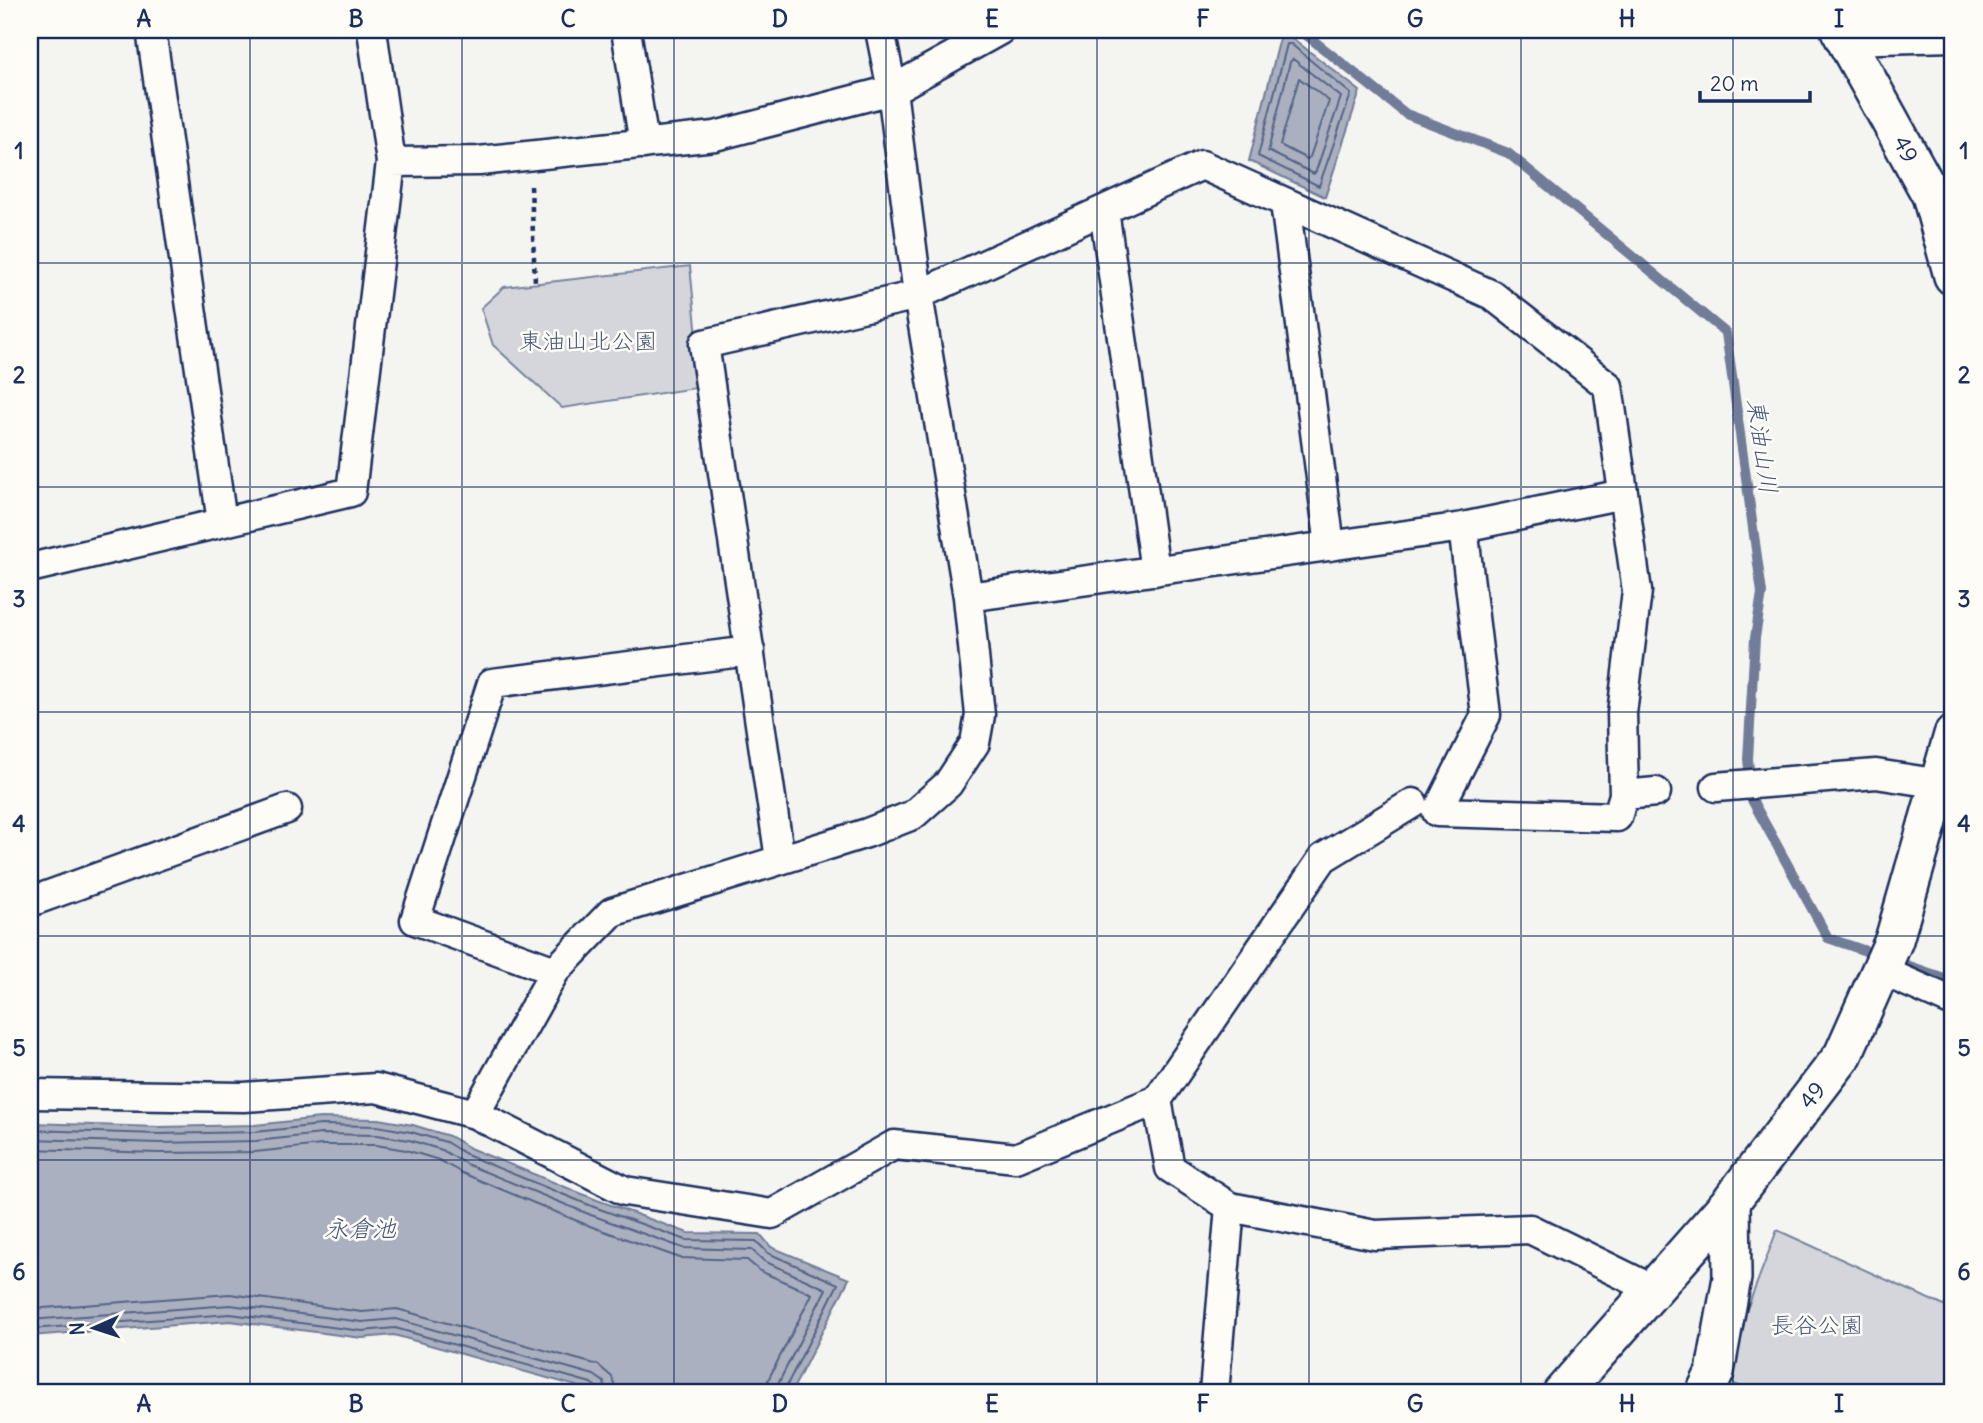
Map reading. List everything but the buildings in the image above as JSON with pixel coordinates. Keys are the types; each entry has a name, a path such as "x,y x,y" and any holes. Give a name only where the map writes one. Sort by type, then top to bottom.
{"street":[{"path":"151,30 222,522"},
{"path":"30,568 351,492 391,162 372,30"},
{"path":"626,30 644,144"},
{"path":"475,1114 555,971 612,912 867,833 913,816 948,783 975,743 980,715 968,597 918,295 892,90 880,30"},
{"path":"391,162 479,161 715,136 892,90 1000,30"},
{"path":"1843,35 1953,37"},
{"name":"49","path":"1843,35 1942,196 1953,276"},
{"path":"780,859 704,344 918,295 1202,165 1492,295 1608,386 1637,591 1622,713 1624,795 1617,817 1437,812 1486,715 1463,527"},
{"path":"1285,203 1330,546"},
{"path":"1104,210 1155,570"},
{"path":"968,597 1463,527 1623,494"},
{"path":"555,971 415,920 492,683 750,651"},
{"name":"49","path":"1562,1393 1731,1201 1843,1055 1880,971 1947,784 1953,736"},
{"path":"1723,786 1876,774 1947,784"},
{"path":"1624,795 1656,792"},
{"path":"30,1094 244,1097 376,1088 475,1114 625,1191 772,1214 894,1145 1016,1158 1157,1100 1323,858 1413,803"},
{"path":"30,902 287,810"},
{"path":"1880,971 1953,1002"},
{"path":"1157,1100 1170,1168 1230,1207 1375,1235 1530,1228 1654,1290"},
{"path":"1705,1393 1714,1372 1731,1278 1731,1201"},
{"path":"1214,1393 1230,1207"}],"path":[{"path":"529,156 535,283"}],"green space":[{"name":"東油山北公園","path":"690,266 702,387 562,408 493,345 481,308 504,287"},
{"name":"長谷公園","path":"1777,1230 1953,1310 1953,1393 1755,1393 1721,1378"}],"water":[{"path":"1282,30 1360,91 1325,197 1249,161"},
{"name":"永倉池","path":"320,1118 378,1119 413,1125 449,1136 472,1149 597,1200 688,1233 760,1234 771,1247 849,1279 791,1393 601,1393 394,1335 362,1338 230,1321 30,1336 30,1123 159,1127 255,1125"}],"waterway":[{"name":"東油山川","path":"1300,30 1406,114 1508,153 1726,333 1762,593 1755,638 1748,759 1752,800 1828,938 1953,981"}]}
